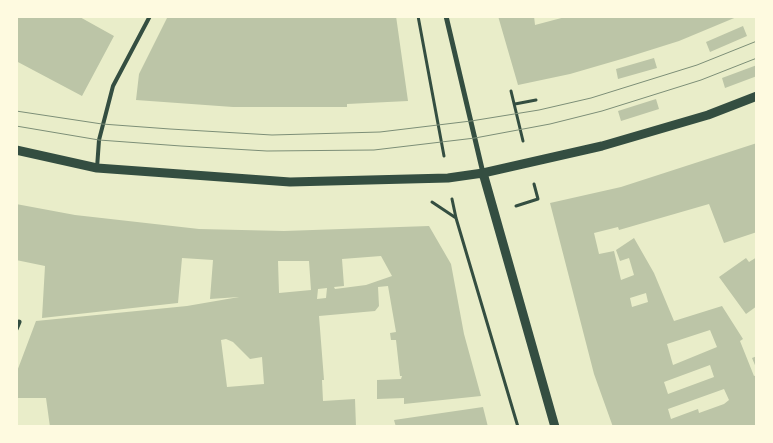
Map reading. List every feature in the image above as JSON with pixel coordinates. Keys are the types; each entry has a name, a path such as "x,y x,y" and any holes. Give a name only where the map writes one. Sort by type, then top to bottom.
{"street":[{"path":"446,16 484,172 555,427"},
{"path":"16,150 97,168 290,182 448,178 602,146 708,115 757,96"},
{"path":"16,329 19,322"}],"lane":[{"path":"97,168 99,140 113,86 150,16"}],"path":[{"path":"418,16 456,218 518,427"},
{"path":"514,104 536,100"}],"building":[{"path":"16,16 78,16 114,36 82,96 16,61"},
{"path":"168,16 396,16 408,101 347,104 347,107 233,107 136,100 139,74"},
{"path":"498,16 534,16 535,25 569,16 739,16 679,41 625,58 570,74 518,85"},
{"path":"743,26 747,36 710,52 706,42"},
{"path":"654,58 657,68 618,79 616,69"},
{"path":"757,65 757,76 725,88 722,78"},
{"path":"656,99 659,109 621,121 618,111"},
{"path":"757,143 757,232 724,243 709,204 619,230 618,227 594,233 599,254 614,251 621,280 634,275 629,258 620,261 616,250 634,238 654,273 674,321 722,306 743,339 740,341 754,376 757,375 757,427 613,427 594,374 550,203 621,187","holes":["646,293 648,302 632,307 630,298","710,330 717,347 673,365 667,344","710,365 714,377 668,394 664,382","724,389 729,400 724,404 699,413 698,409 671,419 668,409"]},
{"path":"16,204 75,215 199,229 284,231 429,226 451,264 464,334 481,396 404,404 404,398 377,399 377,380 401,379 402,376 400,376 396,340 391,340 390,333 396,332 388,286 378,287 379,306 375,311 319,316 324,380 322,380 323,401 355,399 356,427 50,427 46,398 16,398 16,374 36,321 187,306 239,297 210,299 213,260 182,258 178,303 42,318 45,266 16,260","holes":["381,256 392,276 366,285 335,289 334,287 344,286 342,259","278,261 309,261 311,290 279,293","327,288 326,298 317,299 318,289","226,339 233,342 250,359 262,357 264,384 227,387 221,340"]},
{"path":"757,257 757,306 746,314 719,277 746,258 749,262"},
{"path":"757,356 757,370 752,358"},
{"path":"483,407 488,427 396,427 394,420"}],"tram line":[{"path":"16,111 102,124 272,135 380,132 471,121 539,110 591,98 697,65 757,41"},
{"path":"16,126 99,140 181,146 267,151 374,150 475,138 550,124 602,111 701,80 757,58"}]}
